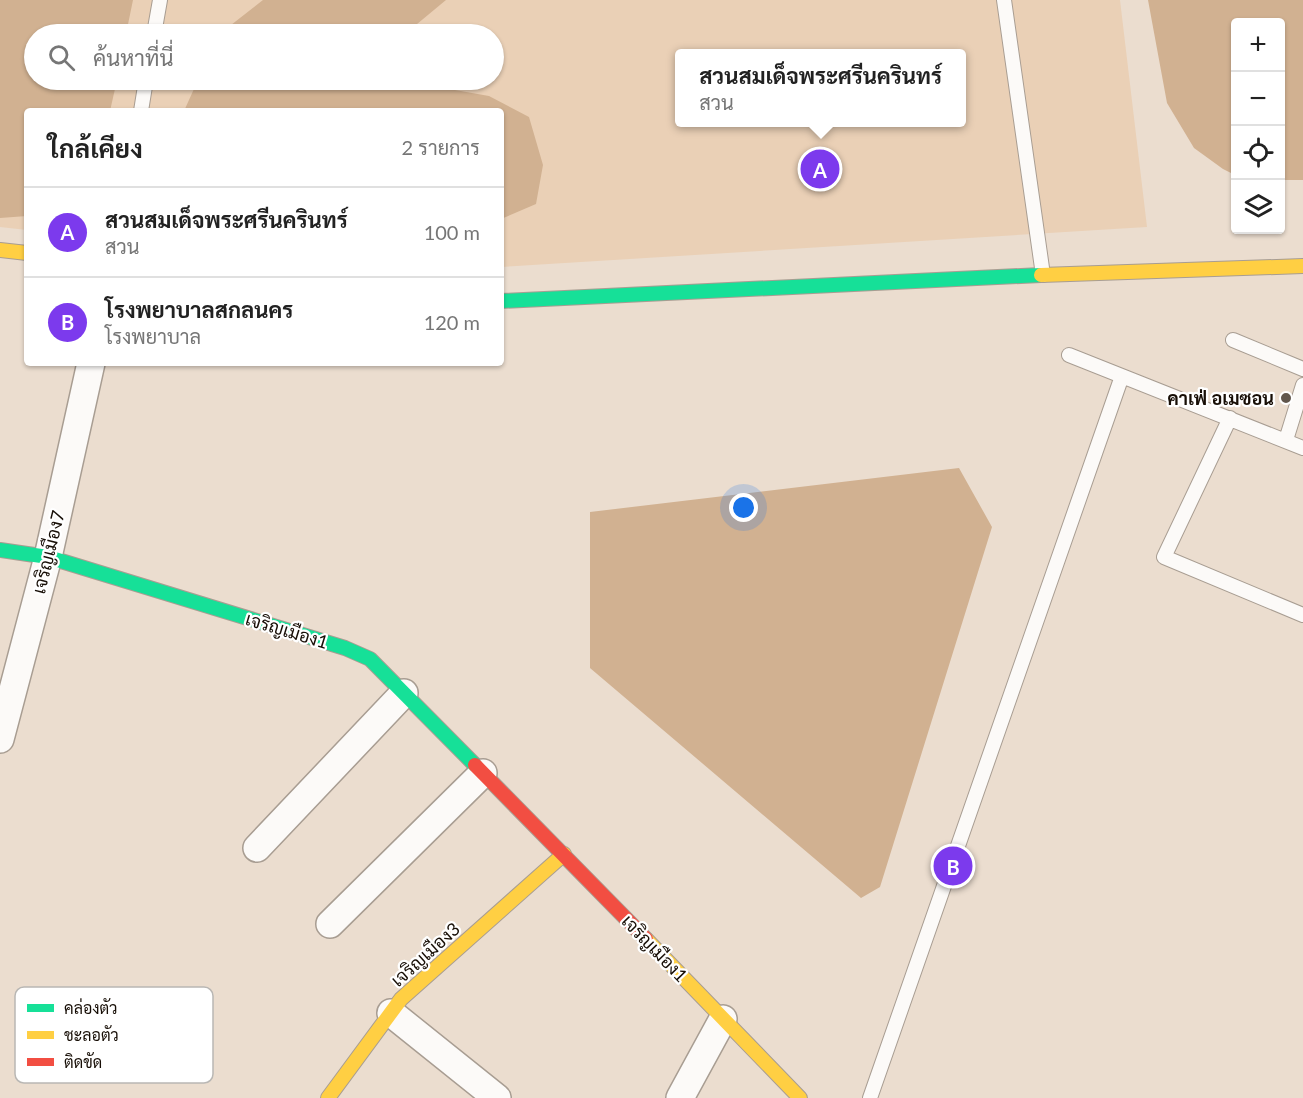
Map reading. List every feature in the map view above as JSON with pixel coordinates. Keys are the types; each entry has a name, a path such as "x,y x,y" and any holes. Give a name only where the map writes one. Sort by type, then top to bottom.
{"street":[{"path":"0,250 24,253"},
{"path":"504,301 1043,275 1303,266"},
{"name":"เจริญเมือง7","path":"0,739 48,557 90,366"},
{"name":"เจริญเมือง1","path":"0,550 48,557 345,648 370,659 564,854 800,1098"},
{"path":"257,848 404,693"},
{"path":"330,924 483,773"},
{"name":"เจริญเมือง3","path":"328,1098 401,999 564,854"},
{"path":"391,1013 486,1092 497,1098"},
{"path":"680,1098 723,1019"}],"lane":[{"path":"156,24 160,0"},
{"path":"1004,0 1043,275"},
{"path":"141,108 144,90"},
{"path":"1233,340 1303,369"},
{"path":"1069,354 1303,447"},
{"path":"870,1098 1122,376"},
{"path":"1286,440 1303,389"},
{"path":"1230,418 1164,557 1303,615"}],"shaded area":[{"path":"0,0 1120,0 1147,227 504,267 504,108 24,108 24,230 0,227"},
{"path":"0,0 133,0 128,24 24,24 24,90 115,90 111,108 24,108 24,216 0,218"},
{"path":"263,0 446,0 417,24 232,24"},
{"path":"1148,0 1303,0 1303,180 1285,180 1285,18 1231,18 1231,173 1194,148 1167,103"},
{"path":"193,90 455,90 489,96 529,117 543,165 536,204 504,218 504,108 185,108"},
{"path":"959,468 992,527 880,887 861,898 590,668 590,512"}],"traffic: fast":[{"path":"504,301 1041,275"},
{"path":"0,550 48,557 345,648 370,659 475,765"}],"traffic: slow":[{"path":"0,250 24,253"},
{"path":"1041,275 1303,266"},
{"path":"328,1098 401,999 564,854"},
{"path":"646,939 800,1098"}],"traffic: jam":[{"path":"475,765 646,939"}],"place":[{"name":"สวนสมเด็จพระศรีนครินทร์","path":"820,169"},
{"name":"คาเฟ่ อเมซอน","path":"1286,398"},
{"name":"โรงพยาบาลสกลนคร","path":"953,866"}]}
